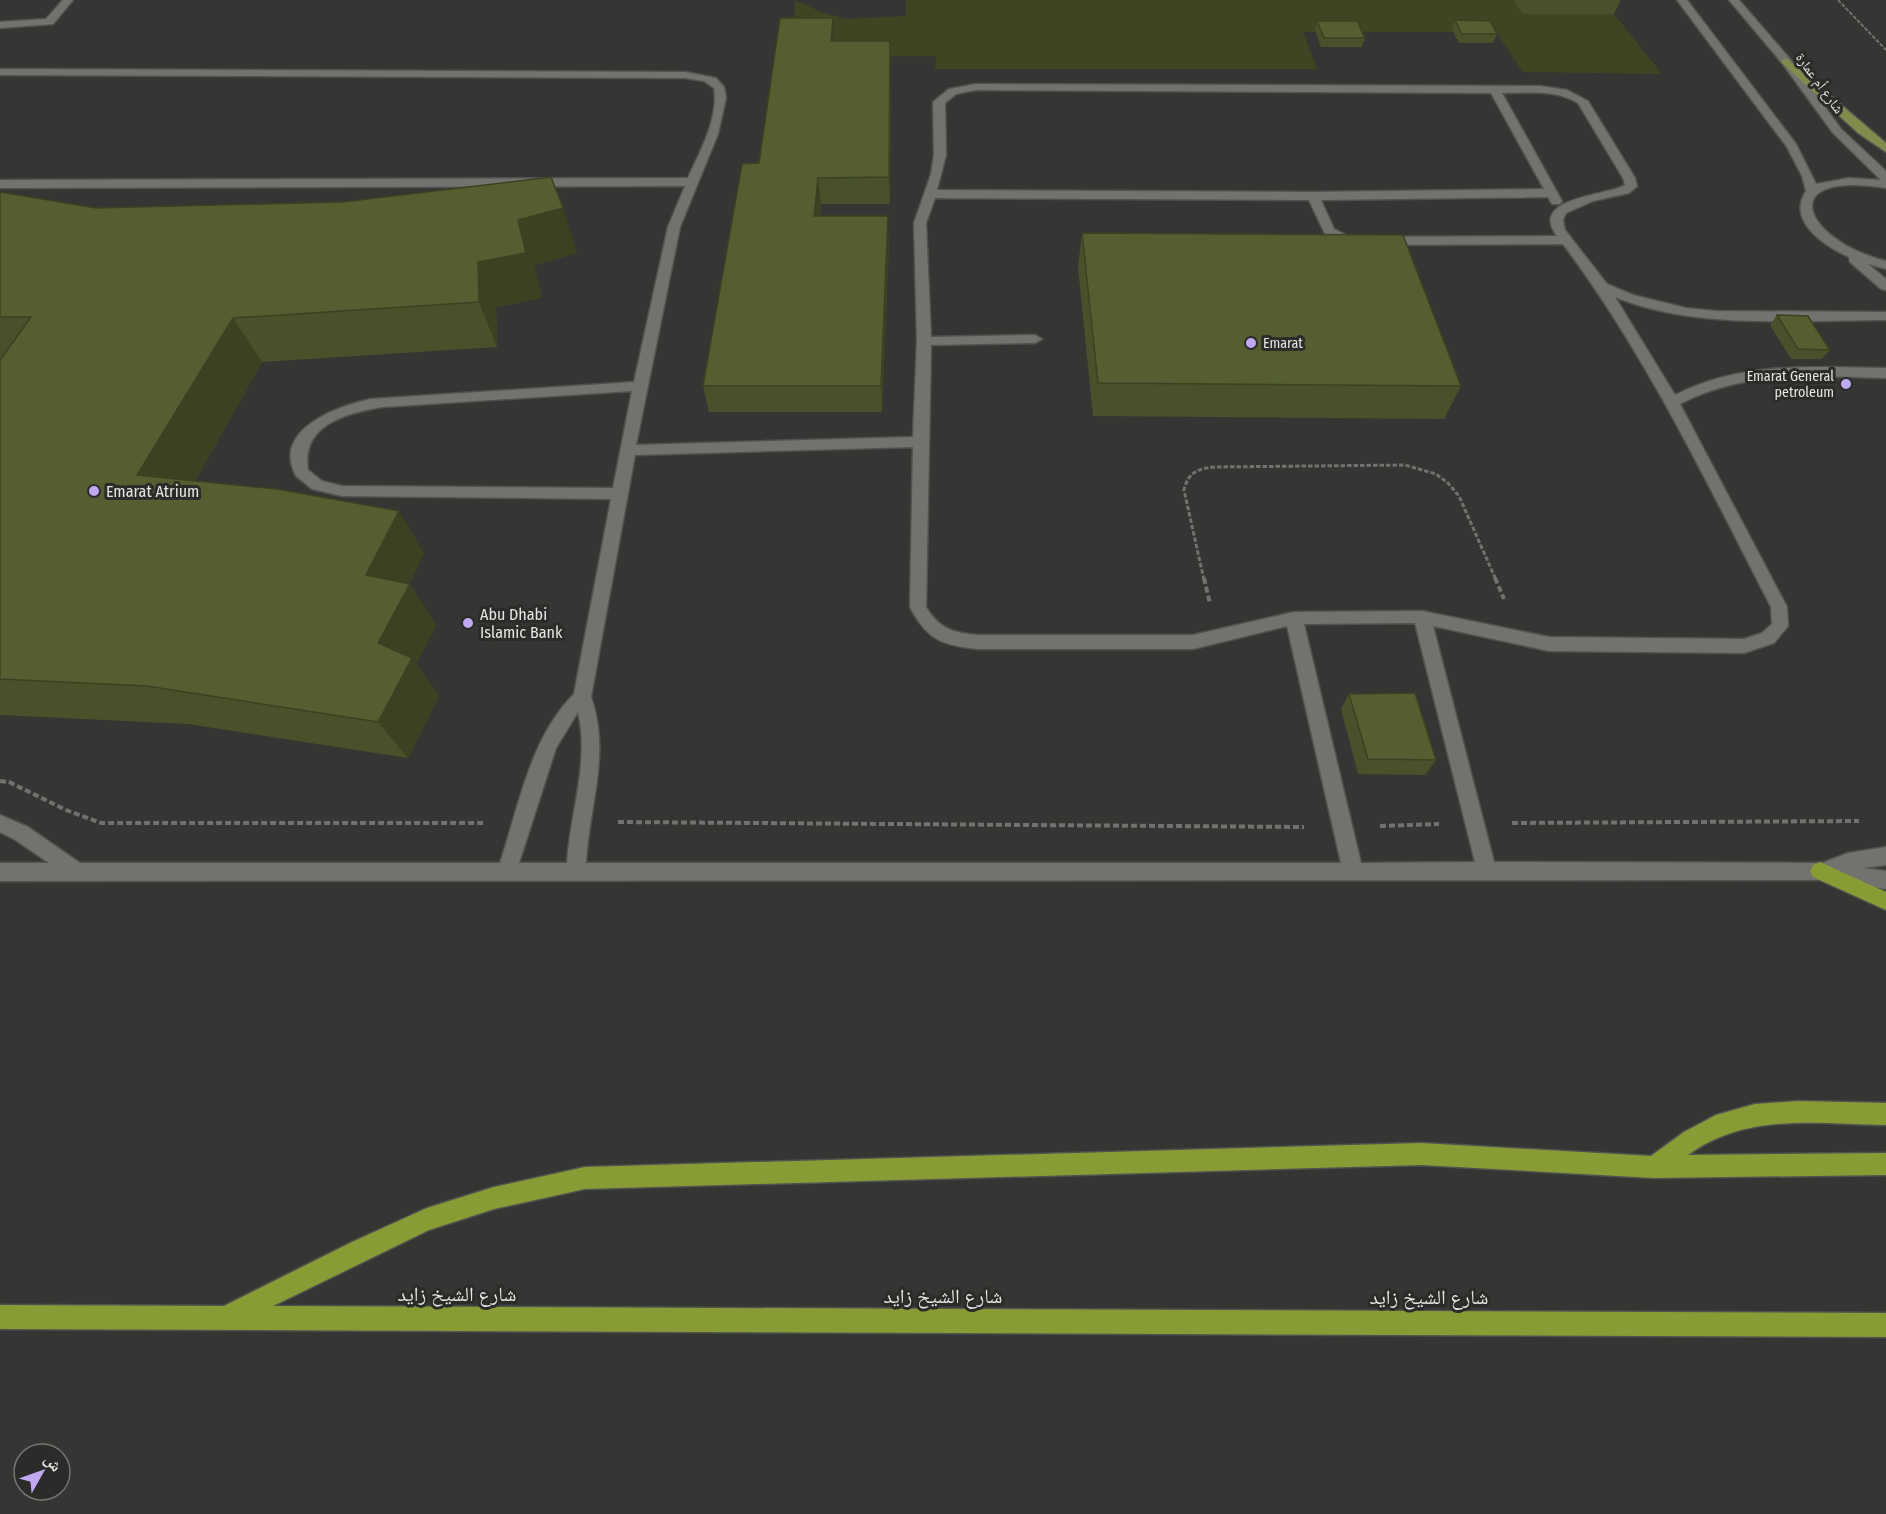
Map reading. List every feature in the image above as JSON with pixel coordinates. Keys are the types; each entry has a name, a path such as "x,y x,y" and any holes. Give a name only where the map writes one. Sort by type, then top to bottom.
{"highway":[{"path":"1820,871 1886,901"},
{"path":"1654,1167 1697,1136 1717,1125 1740,1118 1763,1114 1886,1114"},
{"path":"224,1318 406,1228 525,1189 585,1178 1421,1154 1654,1167 1886,1164"},
{"name":"شارع الشيخ زايد","path":"0,1317 1886,1325"}],"main road":[{"path":"1786,61 1862,131 1886,149"}],"street":[{"path":"0,25 49,22 68,0"},
{"path":"1682,0 1792,146 1808,176 1812,192"},
{"name":"شارع أم عمارة","path":"1734,0 1786,61 1837,131 1886,178"},
{"path":"0,16 13,17 23,22"},
{"path":"0,72 699,76 712,80 719,87 721,95 714,125 694,182 679,211 674,227 640,387 582,697 593,732 590,783 581,822 576,870"},
{"path":"964,88 1495,90 1558,92 1576,96 1582,101 1629,178 1631,186 1625,190 1589,198 1561,211 1557,220 1559,230 1602,287 1672,402 1779,607 1779,626 1768,638 1744,646 1575,646 1523,640 1422,617 1294,618 1262,624 1217,638 1168,643 978,642 951,639 928,626 918,607 924,341 920,224 938,174 939,102 945,96 964,88"},
{"path":"1495,90 1561,211"},
{"path":"1886,184 1854,180 1836,182 1812,192 1806,200 1806,210 1820,232 1886,286"},
{"path":"0,184 694,182"},
{"path":"931,194 1313,196 1551,193"},
{"path":"1313,196 1329,231 1348,241 1566,240"},
{"path":"1834,243 1855,254 1886,265"},
{"path":"1602,287 1629,298 1686,312 1716,315 1886,316"},
{"path":"924,341 1035,339"},
{"path":"1672,402 1707,383 1752,373 1886,373"},
{"path":"620,494 342,491 317,485 302,472 299,453 309,434 328,418 355,406 383,402 640,387"},
{"path":"628,450 920,442"},
{"path":"1422,617 1487,871"},
{"path":"1294,618 1353,871"},
{"path":"507,871 535,783 555,731 566,712 582,697"},
{"path":"0,823 21,833 77,872"},
{"path":"1820,871 1848,862 1886,856"},
{"path":"0,872 1820,871 1886,880"}],"path":[{"path":"1838,0 1886,50"},
{"path":"1217,638 1184,490 1185,480 1192,472 1216,467 1405,465 1438,474 1451,484 1460,496 1523,640"},
{"path":"0,781 9,782 58,804 77,816 101,823 524,823"},
{"path":"581,822 1341,827 1863,821"}],"green space":[{"path":"795,0 821,12 846,19 906,16 906,0 1514,0 1523,14 1614,14 1662,74 1523,72 1496,32 1303,32 1317,69 935,69 936,56 834,57 793,44"}],"building":[{"path":"780,18 833,18 831,41 890,41 889,177 818,178 814,216 888,216 881,386 703,386 742,164 759,163"},
{"path":"1455,20 1490,21 1497,34 1462,34"},
{"path":"1317,21 1357,21 1365,38 1324,38"},
{"name":"Emarat Atrium","path":"551,177 563,208 518,220 526,253 478,262 479,302 233,318 137,475 277,489 399,511 366,575 410,584 378,643 412,658 378,722 147,686 0,679 0,360 31,317 0,317 0,192 96,208 343,202"},
{"name":"Emarat","path":"1082,233 1403,235 1461,386 1098,383"},
{"path":"1777,315 1808,316 1830,350 1798,349"},
{"path":"1415,693 1436,760 1368,759 1349,694"}],"place":[{"name":"Emarat","path":"1251,343"},
{"name":"Emarat General petroleum","path":"1846,384"},
{"name":"Emarat Atrium","path":"94,491"},
{"name":"Abu Dhabi Islamic Bank","path":"468,623"}]}
